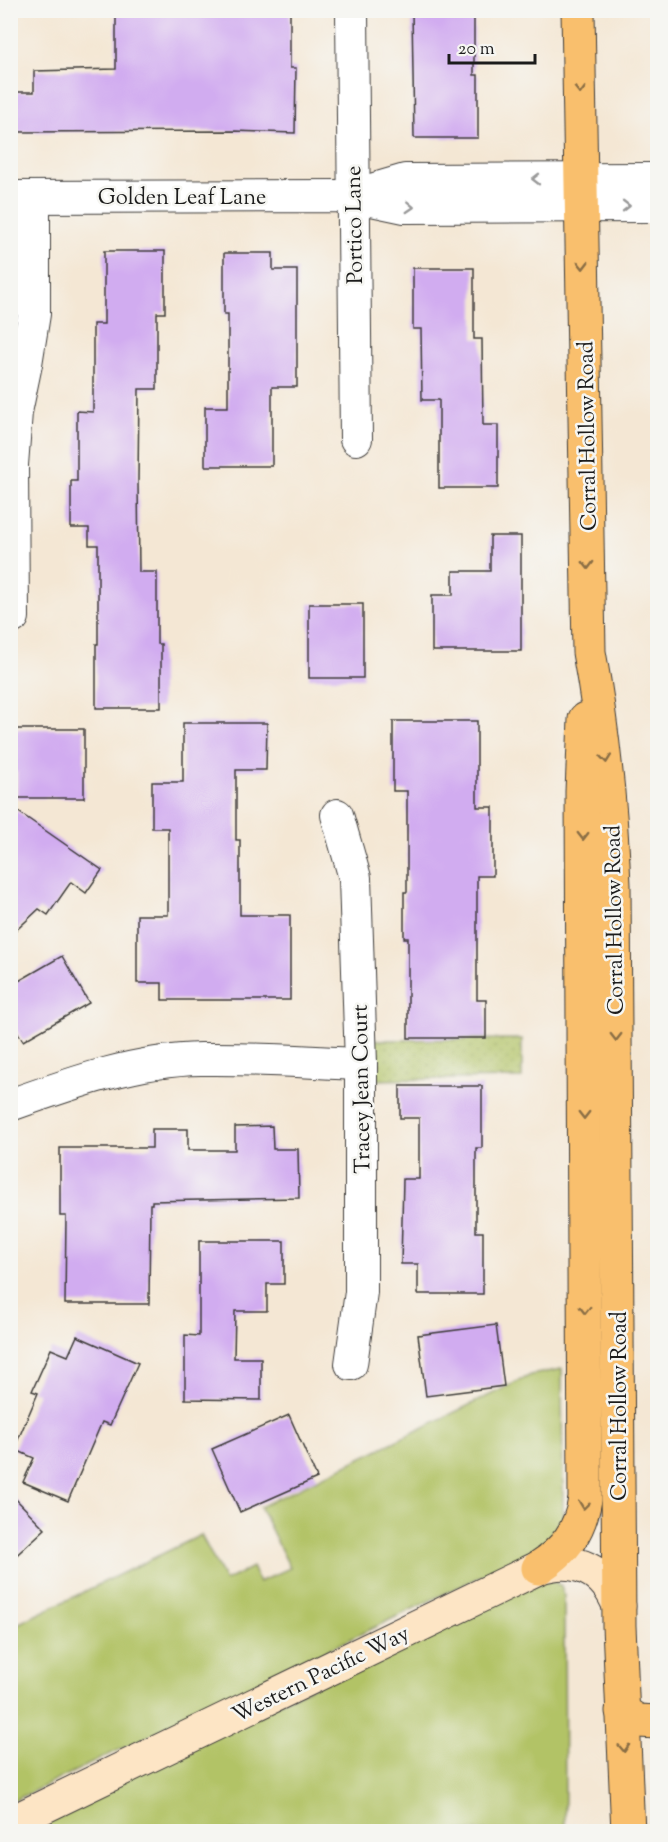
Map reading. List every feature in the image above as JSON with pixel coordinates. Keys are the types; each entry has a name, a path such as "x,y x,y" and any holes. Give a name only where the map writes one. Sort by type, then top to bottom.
{"main road":[{"name":"Corral Hollow Road","path":"578,10 589,652 604,744 611,815 614,885 619,1606 628,1832"},
{"path":"538,1568 567,1546 583,1515 585,1499 582,792 589,652"},
{"path":"622,1711 638,1721 657,1722"}],"street":[{"name":"Portico Lane","path":"352,10 356,439"},
{"name":"Golden Leaf Lane","path":"581,193 657,179"},
{"name":"Golden Leaf Lane","path":"22,197 353,195 405,180 581,193 657,206"},
{"path":"13,617 12,465 16,412 34,314 22,197"},
{"name":"Tracey Jean Court","path":"337,815 355,878 362,1064 361,1292 351,1364"},
{"path":"10,1105 92,1077 141,1066 200,1059 362,1064"},
{"name":"Western Pacific Way","path":"10,1822 538,1568 562,1563 587,1568 607,1584 619,1606"}],"green space":[{"path":"522,1039 522,1078 370,1080 370,1040"},
{"path":"562,1369 563,1519 556,1535 533,1551 11,1802 11,1627 201,1535 225,1581 252,1567 259,1582 290,1568 260,1507 531,1375"},
{"path":"551,1580 561,1586 564,1596 565,1831 11,1832 528,1583"}],"building":[{"path":"116,10 290,10 290,68 296,68 295,133 14,132 14,92 34,92 34,71 116,69"},
{"path":"412,10 474,10 474,75 478,75 478,138 414,138"},
{"path":"104,251 165,251 165,313 157,313 157,389 139,389 138,481 139,572 157,572 157,644 161,644 161,708 96,708 98,545 89,545 89,528 71,528 71,481 77,481 77,411 93,412 93,324 104,324"},
{"path":"224,253 273,253 273,270 297,270 297,387 272,387 272,466 205,466 205,407 228,407 228,314 224,314"},
{"path":"413,268 474,268 474,339 482,339 483,425 498,425 498,488 439,488 439,400 422,400 421,329 413,329"},
{"path":"490,536 521,536 521,651 432,651 432,595 453,595 453,571 490,571"},
{"path":"309,604 363,604 363,678 309,678"},
{"path":"393,721 477,721 477,807 493,807 493,876 477,876 477,1000 486,1000 486,1038 408,1038 408,938 404,938 404,892 407,892 407,791 393,791"},
{"path":"183,723 267,723 266,770 236,770 236,840 240,840 240,915 290,915 290,1000 162,1000 162,983 137,983 137,915 168,915 168,828 152,828 152,782 183,782"},
{"path":"10,729 84,729 84,798 17,798 17,772 10,772"},
{"path":"10,806 102,870 86,893 71,882 48,915 39,909 10,936"},
{"path":"62,956 89,1003 23,1041 10,1020 10,986"},
{"path":"400,1086 482,1086 482,1148 476,1148 476,1232 483,1232 483,1294 418,1294 418,1264 401,1264 403,1179 419,1179 419,1118 400,1118"},
{"path":"272,1126 273,1149 298,1149 299,1198 152,1201 150,1204 149,1304 65,1304 66,1216 60,1216 60,1148 152,1148 152,1129 188,1129 188,1150 235,1150 235,1127"},
{"path":"199,1241 284,1241 284,1284 267,1284 267,1311 235,1311 234,1358 261,1358 261,1400 185,1399 185,1335 199,1336"},
{"path":"496,1325 504,1386 426,1396 418,1335"},
{"path":"77,1336 138,1363 110,1425 102,1422 68,1501 23,1482 34,1458 14,1449 38,1393 32,1391 51,1349 68,1356"},
{"path":"289,1415 317,1478 240,1512 212,1449"},
{"path":"10,1493 45,1529 10,1561"}]}
